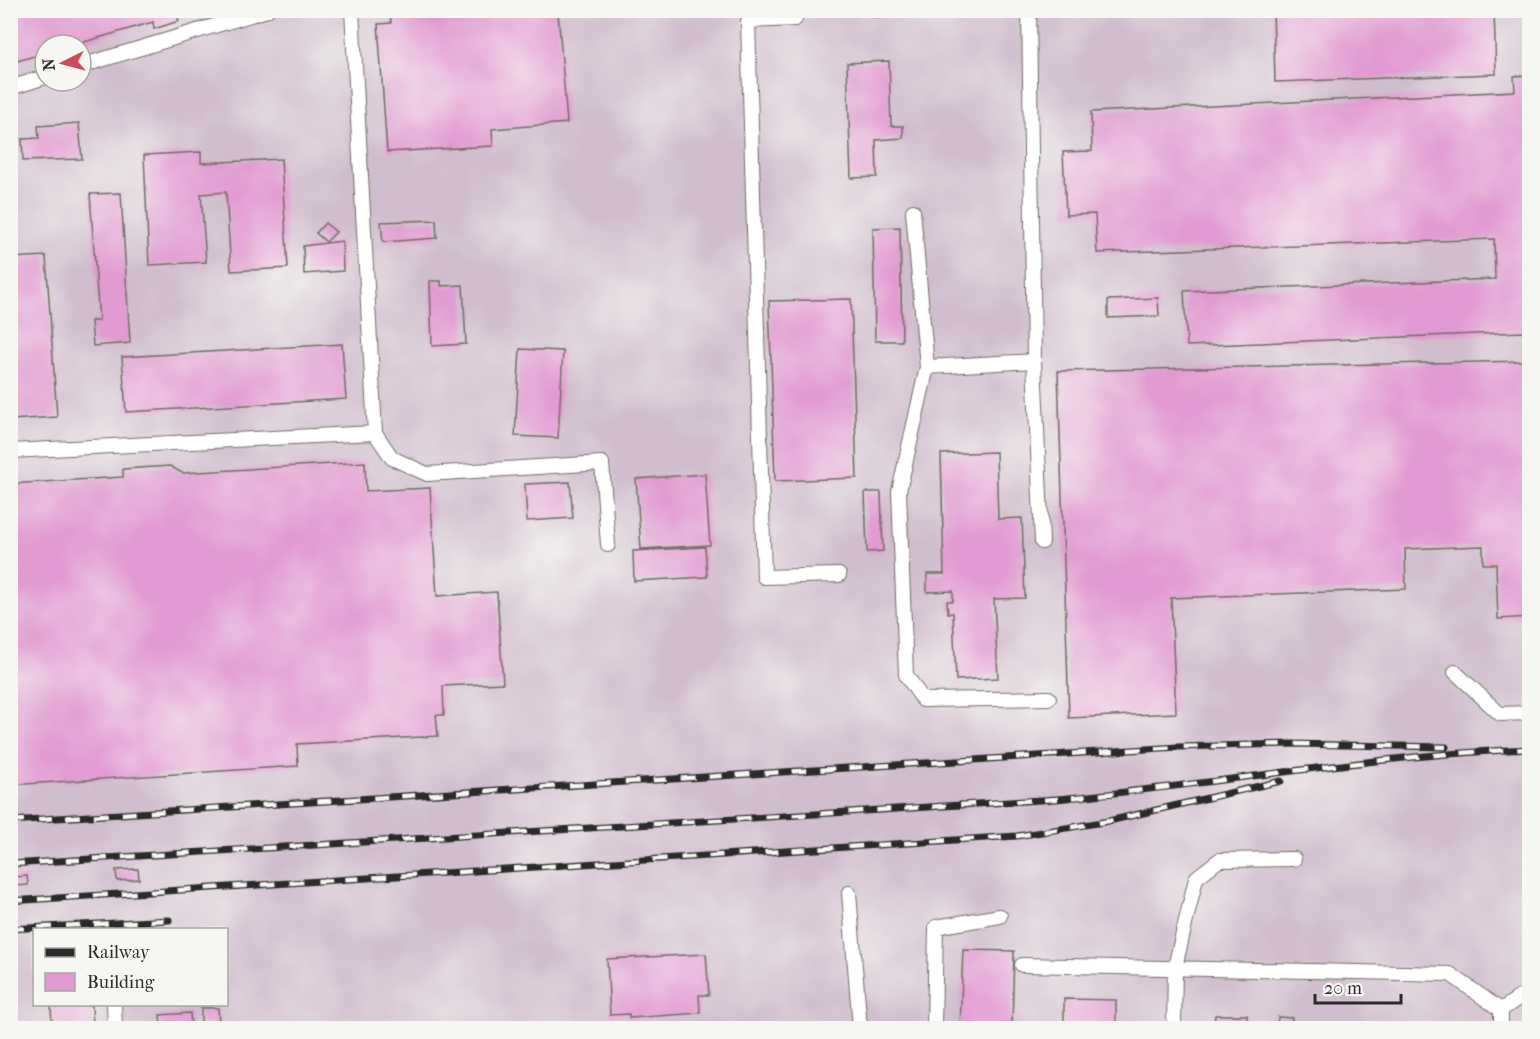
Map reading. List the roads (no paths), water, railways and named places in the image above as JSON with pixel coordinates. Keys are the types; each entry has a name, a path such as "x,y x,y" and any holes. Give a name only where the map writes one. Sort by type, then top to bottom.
{"lane":[{"path":"93,62 267,10"},
{"path":"352,10 375,433 392,458 428,474 602,463 608,545"},
{"path":"795,10 795,19 748,21 764,577 838,575"},
{"path":"1029,10 1034,362 1042,542"},
{"path":"10,87 33,80"},
{"path":"913,211 927,368 899,491 906,675 923,700 1049,698"},
{"path":"927,368 1034,362"},
{"path":"10,451 375,433"},
{"path":"1455,672 1500,714 1530,713"},
{"path":"1174,1029 1175,967 1196,878 1219,860 1294,859"},
{"path":"849,893 860,1029"},
{"path":"934,1029 936,927 1000,916"},
{"path":"1022,965 1450,974 1501,1010"},
{"path":"1501,1010 1530,990"},
{"path":"114,1006 116,1029"},
{"path":"1501,1010 1501,1029"}],"railway":[{"path":"10,821 1178,747 1291,744 1446,747"},
{"path":"10,864 1056,799 1411,757 1530,749"},
{"path":"10,901 1017,836 1109,821 1281,781"},
{"path":"10,929 169,920"}]}
